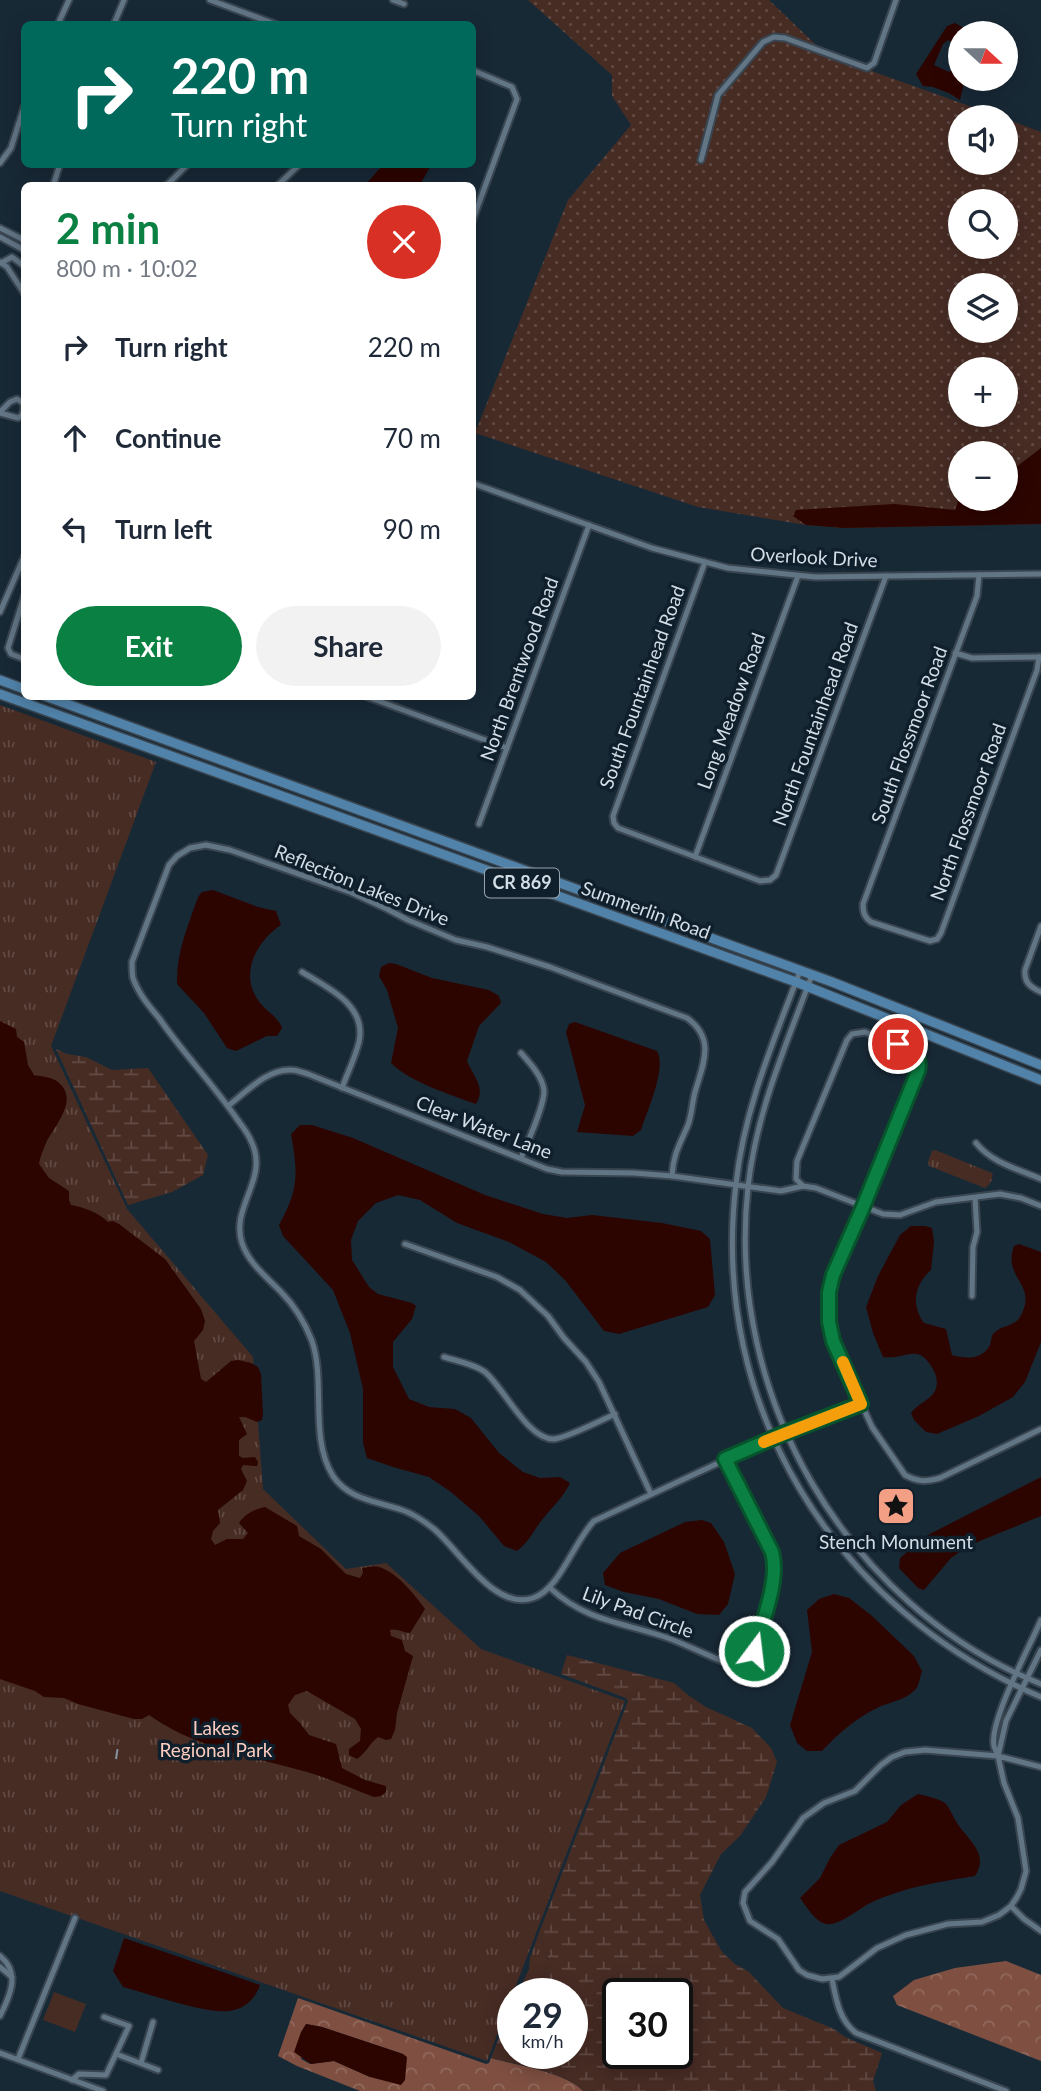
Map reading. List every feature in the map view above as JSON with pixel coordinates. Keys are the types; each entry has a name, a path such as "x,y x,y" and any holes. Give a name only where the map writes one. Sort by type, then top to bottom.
{"main road":[{"path":"0,680 21,688"},
{"name":"Summerlin Road","path":"0,694 796,982 1041,1080"},
{"name":"Summerlin Road","path":"57,700 812,975 1041,1065"}],"street":[{"path":"59,21 69,0"},
{"path":"115,21 124,0"},
{"path":"210,0 267,21"},
{"path":"393,0 404,4"},
{"path":"701,160 717,99 763,42 774,37 785,38 869,68 874,63 896,0"},
{"path":"476,72 512,87 517,99 476,211"},
{"path":"0,163 14,141 21,117"},
{"path":"170,182 184,168"},
{"path":"281,182 296,168"},
{"path":"0,229 21,239"},
{"path":"0,237 21,248"},
{"path":"21,264 12,257 1,262 21,288"},
{"path":"21,402 17,399 9,402 0,412 18,418 21,416"},
{"name":"Overlook Drive","path":"476,484 664,551 748,571 797,576 1041,574"},
{"name":"North Brentwood Road","path":"480,824 590,526"},
{"name":"South Fountainhead Road","path":"695,857 618,828 613,816 705,562"},
{"path":"0,612 21,564"},
{"name":"South Flossmoor Road","path":"898,932 871,922 866,918 863,905 956,653 976,596 979,575"},
{"name":"Long Meadow Road","path":"695,857 797,576"},
{"name":"North Fountainhead Road","path":"695,857 760,881 770,880 776,875 886,576"},
{"path":"21,607 8,648 12,654 21,658"},
{"path":"956,653 972,658 1040,657"},
{"name":"North Flossmoor Road","path":"898,932 930,942 937,939 941,933 1040,657"},
{"path":"376,700 507,748"},
{"name":"Reflection Lakes Drive","path":"550,1588 533,1598 519,1600 504,1597 491,1589 422,1519 357,1497 334,1478 324,1458 313,1343 295,1307 256,1267 242,1242 241,1213 255,1180 256,1153 248,1134 174,1040 132,976 132,962 169,865 190,848 206,845 230,850 350,892 456,940 550,967 687,1018 701,1034 706,1055 688,1124 676,1150 672,1176"},
{"path":"1041,926 1024,977 1041,992"},
{"path":"800,971 751,1107 736,1184 732,1244 738,1317 756,1390 795,1481 837,1544 867,1578 902,1612 966,1660 1041,1697"},
{"path":"302,972 342,997 350,1004 358,1020 359,1041 342,1088"},
{"path":"812,975 763,1111 748,1186 745,1240 749,1306 767,1385 785,1433 823,1503 850,1540 880,1574 943,1629 979,1652 1041,1684"},
{"path":"1041,1206 1000,1194 936,1202 900,1215 883,1214 863,1207 816,1188 803,1186 796,1179 797,1161 847,1040 852,1034 864,1032 914,1052 919,1065 863,1207 833,1275 828,1308 833,1341 872,1427 905,1475 921,1482 940,1478 1041,1429"},
{"path":"521,1053 541,1079 544,1092 541,1108 521,1158"},
{"name":"Clear Water Lane","path":"228,1106 268,1075 292,1070 547,1169 562,1172 672,1176 781,1191 803,1186"},
{"path":"976,1143 995,1160 1041,1179"},
{"path":"972,1296 973,1247 977,1232 975,1198"},
{"path":"405,1244 496,1277 520,1290 548,1316 599,1382 651,1494"},
{"path":"444,1357 479,1368 489,1375 539,1435 554,1439 615,1414"},
{"path":"550,1588 584,1531 594,1521 774,1437 861,1404"},
{"name":"Lily Pad Circle","path":"550,1588 562,1600 594,1617 667,1637 741,1668 749,1662 754,1651 775,1563 725,1459"},
{"path":"1041,1620 1010,1684 993,1745 998,1756 1004,1783 1018,1818 1026,1862 1021,1889 1011,1906 982,1922 948,1924 906,1935 877,1948 839,1977 832,1979 814,1978 799,1970 778,1939 750,1921 743,1903 744,1892 772,1862 803,1818 824,1803 855,1791 892,1757 914,1750 998,1756 1041,1767"},
{"path":"998,1756 1006,1721 1041,1650"},
{"path":"1011,1906 1041,1931"},
{"path":"18,2059 75,1919"},
{"path":"0,1956 11,1970 13,1984 0,2016"},
{"path":"0,1967 12,1977"},
{"path":"832,1979 846,2026 856,2034 1006,2091"},
{"path":"0,2004 9,1996"},
{"path":"72,2080 79,2074 106,2075 129,2026 104,2017"},
{"path":"141,2063 153,2022"},
{"path":"0,2053 103,2091"},
{"path":"116,2054 158,2070"}],"green space":[{"path":"528,0 769,0 816,45 877,73 966,105 948,105 948,175 1018,175 1018,123 1041,132 1041,524 844,528 806,525 698,507 476,433 568,200 631,125 612,96 612,75"},
{"name":"Lakes Regional Park","path":"0,705 156,762 51,1046 127,1209 253,1357 263,1489 346,1569 386,1563 481,1649 625,1701 519,1978 497,1978 497,2035 487,2061 0,1891"},
{"path":"56,1049 86,1057 112,1070 148,1068 208,1155 203,1175 172,1192 128,1205"},
{"path":"932,1151 992,1173 991,1181 985,1188 929,1166"},
{"path":"567,1655 674,1683 706,1707 752,1728 771,1748 777,1762 766,1797 740,1836 721,1854 700,1895 704,1920 722,1952 749,1972 783,2008 882,2053 873,2081 876,2091 583,2091 566,2079 537,2069 588,2069 588,1978 545,1978 548,1957 539,1933 628,1701 561,1674"},
{"path":"539,1933 548,1957 545,1978 525,1978"},
{"path":"1006,1961 1041,1975 1041,2061 897,2005 893,1996 914,1980 955,1968"},
{"path":"54,1992 86,2004 75,2032 43,2020"},
{"path":"298,1998 486,2064 491,2058 497,2060 497,2069 535,2069 554,2074 583,2091 360,2091 278,2056","holes":["306,2024 403,2054 370,2077 334,2061 310,2064 301,2059"]},
{"path":"497,2043 497,2059 491,2058"}],"shaded area":[{"path":"948,26 948,40 943,44 934,65 948,72 948,91 962,91 960,100 949,93 923,86 916,74"},
{"path":"380,168 429,168 422,182 368,182"},
{"path":"1041,448 1041,524 844,528 806,525 793,516 796,510 894,504 948,511 1018,511 1018,466"},
{"path":"213,890 276,911 281,925 258,949 253,958 250,979 258,1000 278,1020 282,1028 277,1036 267,1036 236,1051 227,1048 204,1013 177,984 181,950 198,897 202,892"},
{"path":"389,963 432,978 489,990 499,996 501,1003 479,1026 467,1061 479,1088 476,1104 419,1082 391,1063 398,1028 387,990 379,976 381,967"},
{"path":"0,1021 16,1029 17,1037 24,1042 28,1065 34,1075 55,1080 66,1094 64,1111 39,1161 49,1178 69,1191 71,1205 91,1211 108,1222 119,1224 165,1259 201,1309 205,1321 203,1330 194,1341 201,1379 206,1382 231,1361 238,1360 258,1367 261,1374 262,1420 257,1422 239,1417 247,1434 239,1440 239,1456 255,1457 257,1466 243,1465 241,1469 247,1481 243,1490 218,1510 220,1523 213,1531 211,1539 215,1545 227,1539 243,1539 248,1533 239,1523 250,1512 265,1507 297,1526 299,1536 321,1549 346,1574 360,1578 362,1568 377,1567 386,1570 405,1585 425,1609 410,1633 390,1630 391,1636 402,1640 405,1651 413,1656 391,1739 378,1737 357,1759 349,1755 349,1749 360,1741 361,1729 355,1719 307,1691 295,1695 288,1705 290,1713 309,1735 336,1744 342,1768 365,1780 386,1786 386,1792 381,1796 374,1797 315,1774 205,1744 149,1715 134,1719 64,1698 44,1697 35,1691 0,1679"},
{"path":"575,1022 657,1051 660,1068 655,1090 641,1130 633,1136 577,1132 585,1105 566,1032 569,1024"},
{"path":"300,1125 312,1125 353,1138 485,1195 543,1214 567,1218 592,1215 662,1223 701,1231 710,1239 715,1295 708,1307 619,1334 604,1331 565,1280 546,1262 509,1242 457,1223 420,1200 398,1195 376,1203 358,1221 351,1240 352,1260 369,1287 378,1294 416,1306 412,1319 393,1342 393,1367 409,1399 429,1407 455,1409 471,1418 499,1453 523,1472 540,1478 560,1477 570,1483 561,1498 517,1551 504,1546 480,1517 429,1477 367,1458 363,1443 363,1389 350,1333 333,1290 283,1236 279,1225 290,1201 295,1181 291,1134"},
{"path":"911,1226 932,1228 934,1242 931,1270 921,1282 916,1295 917,1309 924,1323 946,1329 952,1355 957,1356 968,1358 983,1353 996,1331 1014,1323 1020,1317 1025,1306 1025,1297 1013,1266 1014,1246 1019,1244 1041,1252 1041,1342 1025,1382 1013,1397 979,1416 937,1434 926,1432 911,1413 935,1391 937,1381 934,1371 918,1354 883,1357 866,1307 878,1276 900,1235"},
{"path":"1041,1477 1041,1516 970,1545 951,1558 924,1590 918,1588 899,1568 900,1558 926,1536"},
{"path":"702,1520 711,1523 724,1542 735,1574 728,1604 719,1615 697,1614 659,1599 605,1585 603,1573 620,1553 685,1522"},
{"path":"834,1594 849,1598 871,1615 914,1656 922,1671 917,1687 910,1694 863,1716 841,1732 822,1751 807,1751 797,1743 790,1725 812,1652 807,1610 819,1599"},
{"path":"918,1794 939,1800 948,1807 979,1854 979,1868 975,1876 896,1893 870,1903 832,1924 819,1921 800,1898 820,1878 839,1845 887,1822 901,1805"},
{"path":"124,1938 260,1985 247,2004 239,2009 224,2011 179,2003 123,1987 113,1971"},
{"path":"306,2024 403,2054 407,2057 405,2080 401,2085 370,2077 334,2061 311,2064 294,2052"}],"railway":[{"path":"116,1759 118,1746"}],"slow traffic":[{"path":"764,1442 861,1404 843,1362"}],"place":[{"name":"Stench Monument","path":"896,1506"}],"route":[{"path":"754,1651 775,1563 725,1459 861,1404 833,1341 829,1326 829,1292 833,1275 918,1071 918,1058 914,1052 898,1044"}]}
